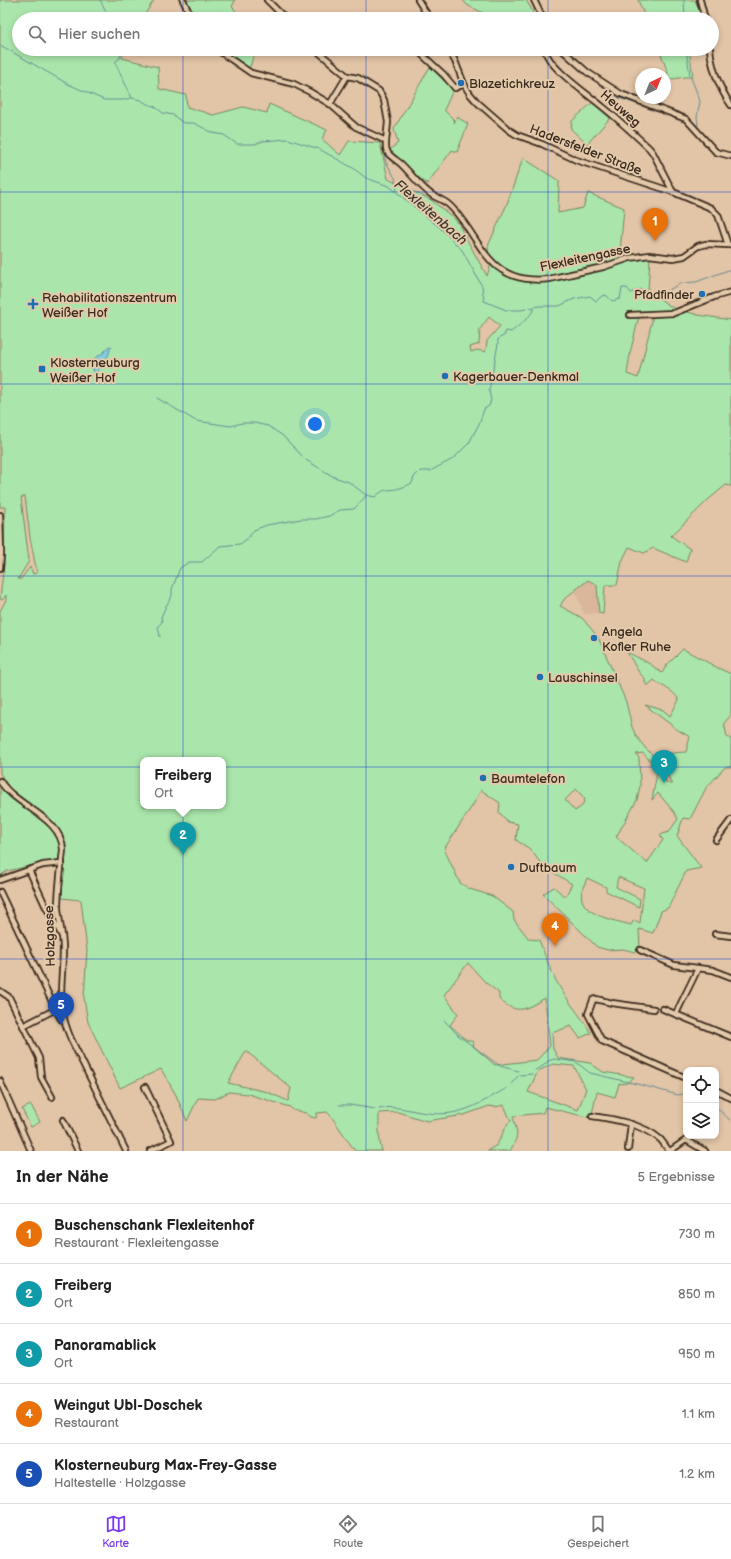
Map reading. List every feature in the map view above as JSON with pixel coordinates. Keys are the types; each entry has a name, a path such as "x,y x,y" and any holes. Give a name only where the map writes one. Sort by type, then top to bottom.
{"street":[{"path":"183,0 189,12"},
{"path":"267,0 279,12"},
{"path":"418,0 426,12"},
{"path":"534,0 540,12"},
{"path":"700,0 703,12"},
{"path":"226,56 251,73 294,84 330,104 356,127 386,142 388,122 384,100 379,91 358,78 347,76 323,56"},
{"path":"424,56 444,75 455,88 464,84"},
{"name":"Hadersfelder Straße","path":"452,56 464,84 477,102 517,135 542,144 576,160 673,192 711,208 718,216 729,245"},
{"name":"Heuweg","path":"548,56 569,80 604,107 649,148 673,192"},
{"path":"569,56 587,72 621,94 686,119 716,152 731,156"},
{"path":"711,56 714,71 726,98 731,105"},
{"path":"330,104 347,76"},
{"name":"Flexleitengasse","path":"386,142 386,149 389,155 400,163 423,188 447,203 463,220 492,263 502,271 517,277 541,280 549,279 630,258 649,255 673,258 684,256 698,246 706,244 729,245"},
{"path":"630,315 674,313 731,292"},
{"path":"0,515 0,568"},
{"name":"Holzgasse","path":"0,781 10,793 58,832 63,845 59,892 59,914 63,938 60,1001 64,1024 126,1151"},
{"path":"716,840 731,820"},
{"path":"0,880 48,864 62,863"},
{"path":"29,870 51,917 63,938"},
{"path":"0,892 64,1024"},
{"path":"51,917 59,914"},
{"path":"714,934 731,936"},
{"path":"640,950 674,965 712,970 731,977"},
{"path":"676,1014 698,968"},
{"path":"0,991 9,997 39,1058 41,1077 52,1097"},
{"path":"654,1009 596,999 593,1000 588,1014 602,1041 683,1077"},
{"path":"53,1004 60,1001"},
{"path":"23,1026 56,1009"},
{"path":"663,1009 731,1036"},
{"path":"0,1080 31,1151"},
{"path":"145,1087 171,1141 150,1151"},
{"path":"719,1092 731,1098"},
{"path":"592,1116 618,1120 631,1124 653,1134 661,1140 670,1151 686,1140 705,1151"},
{"path":"63,1120 78,1151"},
{"path":"628,1149 631,1124"}],"shaded area":[{"path":"587,580 597,584 599,613 584,614 575,590"}],"green space":[{"path":"0,0 154,0 146,12 12,12 12,56 122,56 122,58 158,67 159,89 186,95 187,107 213,115 243,107 267,113 269,104 327,130 322,139 340,155 349,141 380,143 388,179 431,200 456,220 487,276 490,267 488,246 507,204 523,158 559,181 558,213 583,208 588,193 624,208 619,263 650,258 648,290 671,307 698,315 731,320 731,486 726,485 709,499 671,536 690,549 686,562 653,548 644,553 629,547 622,561 617,585 605,585 603,614 599,613 597,585 588,580 565,598 560,606 582,618 598,637 626,702 632,727 636,736 646,749 660,762 666,782 672,785 662,762 669,754 686,752 690,737 678,730 645,705 663,710 670,716 679,700 671,691 654,680 647,686 645,678 640,674 627,652 650,664 662,673 667,665 683,649 731,674 731,715 724,723 727,737 731,739 731,767 725,767 706,788 690,819 683,818 677,836 701,868 686,871 668,908 661,911 653,933 639,929 640,950 635,952 623,949 608,950 597,947 543,894 554,887 565,897 572,884 543,866 530,849 516,840 518,824 508,822 499,812 500,803 481,790 444,849 460,883 470,889 492,896 513,912 514,920 529,939 539,940 556,981 591,1033 580,1038 571,1026 552,1033 553,1049 558,1058 590,1063 603,1072 634,1077 627,1083 619,1084 615,1097 597,1092 591,1118 545,1107 543,1113 513,1116 517,1134 510,1151 487,1151 497,1145 508,1123 511,1121 504,1105 495,1107 489,1106 464,1115 427,1121 398,1112 379,1113 379,1137 382,1151 355,1151 327,1112 317,1113 316,1118 311,1117 306,1113 293,1110 290,1107 248,1094 229,1092 215,1099 198,1098 187,1121 176,1095 161,1069 120,1088 88,1022 84,998 87,950 81,900 62,898 65,838 56,826 45,816 10,789 0,773 0,611 6,600 6,595 2,600 0,599 4,564 5,507 0,507","holes":["639,316 652,316 638,378 627,374 630,353","489,317 500,326 487,341 485,352 477,350 471,352 470,347 479,344 480,329","25,496 30,537 37,573 33,574 30,567 21,579 18,579 29,561 21,498","643,753 654,765 657,773 652,800 658,793 678,819 669,832 660,835 663,840 647,863 616,837 637,800 640,786 639,758 636,754","576,789 585,799 582,806 575,811 565,800","618,877 644,888 640,923 634,920 631,925 606,918 590,911 585,905 582,898 582,890 587,878 606,887 606,891 639,907 640,899 616,887","468,963 485,982 499,993 499,999 512,1008 527,1008 545,998 550,1046 537,1060 495,1065 474,1047 473,1042 465,1039 450,1025 458,1014 444,995","246,1051 291,1088 288,1101 267,1092 228,1083","553,1064 574,1066 586,1089 578,1110 528,1092 538,1071"]},
{"path":"185,0 235,0 232,7 237,12 191,12"},
{"path":"463,0 526,0 533,12 481,12 467,5"},
{"path":"638,0 695,0 700,12 643,12"},
{"path":"231,56 254,56 249,69"},
{"path":"662,56 690,56 693,77 671,79 671,68 666,68"},
{"path":"430,67 453,90 444,110 455,121 457,117 468,124 457,152 452,150 427,184 409,170 389,151 398,143 394,129"},
{"path":"592,103 610,118 587,144 571,129 572,121"},
{"path":"0,784 3,791 41,819 54,831 60,844 60,859 7,871 0,876"},
{"path":"31,1105 40,1122 31,1127 22,1109"}],"water":[{"path":"109,346 112,347 106,360 99,370 94,372 92,367 95,358 104,352"}],"waterway":[{"name":"Flexleitenbach","path":"100,0 106,12"},
{"path":"531,0 537,12"},
{"path":"684,0 685,12"},
{"path":"0,45 12,52"},
{"path":"19,56 68,84 104,100 123,100 131,98"},
{"name":"Flexleitenbach","path":"120,56 115,62 132,98 154,106 163,113 173,115 183,123 194,123 213,133 224,135 237,144 255,144 263,141 288,139 319,149 353,168 366,178 389,186 440,228 462,250 482,286 484,301 506,310 521,310 539,306 559,306 574,299 590,296 596,301 602,296 606,295 612,301 620,299 622,288 627,288 631,293 641,289 647,291 649,298 655,298 681,283 696,282 731,269"},
{"path":"564,56 577,68 619,98 663,113"},
{"path":"687,56 690,75 700,101 697,127"},
{"path":"681,119 687,123"},
{"path":"703,134 712,144"},
{"path":"726,152 731,153"},
{"path":"384,155 386,162 395,178 397,191"},
{"path":"306,460 334,477 349,482 366,495 375,497 385,490 404,487 412,483 414,477 420,471 430,471 453,459 469,443 480,422 484,409 489,406 491,400 489,391 498,339 505,335 505,332 511,332 528,318 535,307"},
{"path":"157,398 196,421 231,426 242,423 254,423 268,426 283,436 302,456"},
{"path":"160,637 158,626 162,622 161,617 172,596 172,589 180,568 189,562 202,562 220,546 240,544 248,538 254,530 267,525 301,519 316,519 329,516 340,510 354,509 366,496"},
{"path":"444,1020 459,1036 500,1066 518,1071"},
{"path":"535,1070 543,1066 548,1061 554,1059 576,1062 590,1073 678,1095 683,1094"},
{"path":"511,1084 519,1075 532,1074"},
{"path":"379,1109 392,1107 438,1114 457,1112 474,1106 508,1087"},
{"path":"339,1105 350,1105 375,1109"},
{"path":"719,1110 731,1121"}],"place":[{"name":"Blazetichkreuz","path":"461,83"},
{"name":"Buschenschank Flexleitenhof","path":"655,241"},
{"name":"Pfadfinder","path":"702,294"},
{"name":"Rehabilitationszentrum Weißer Hof","path":"33,304"},
{"name":"Klosterneuburg Weißer Hof","path":"42,369"},
{"name":"Kagerbauer-Denkmal","path":"445,376"},
{"name":"Angela Kofler Ruhe","path":"594,638"},
{"name":"Lauschinsel","path":"540,677"},
{"name":"Baumtelefon","path":"483,778"},
{"name":"Panoramablick","path":"664,783"},
{"name":"Freiberg","path":"183,855"},
{"name":"Duftbaum","path":"511,867"},
{"name":"Weingut Ubl-Doschek","path":"555,946"},
{"name":"Klosterneuburg Max-Frey-Gasse","path":"61,1025"}]}
